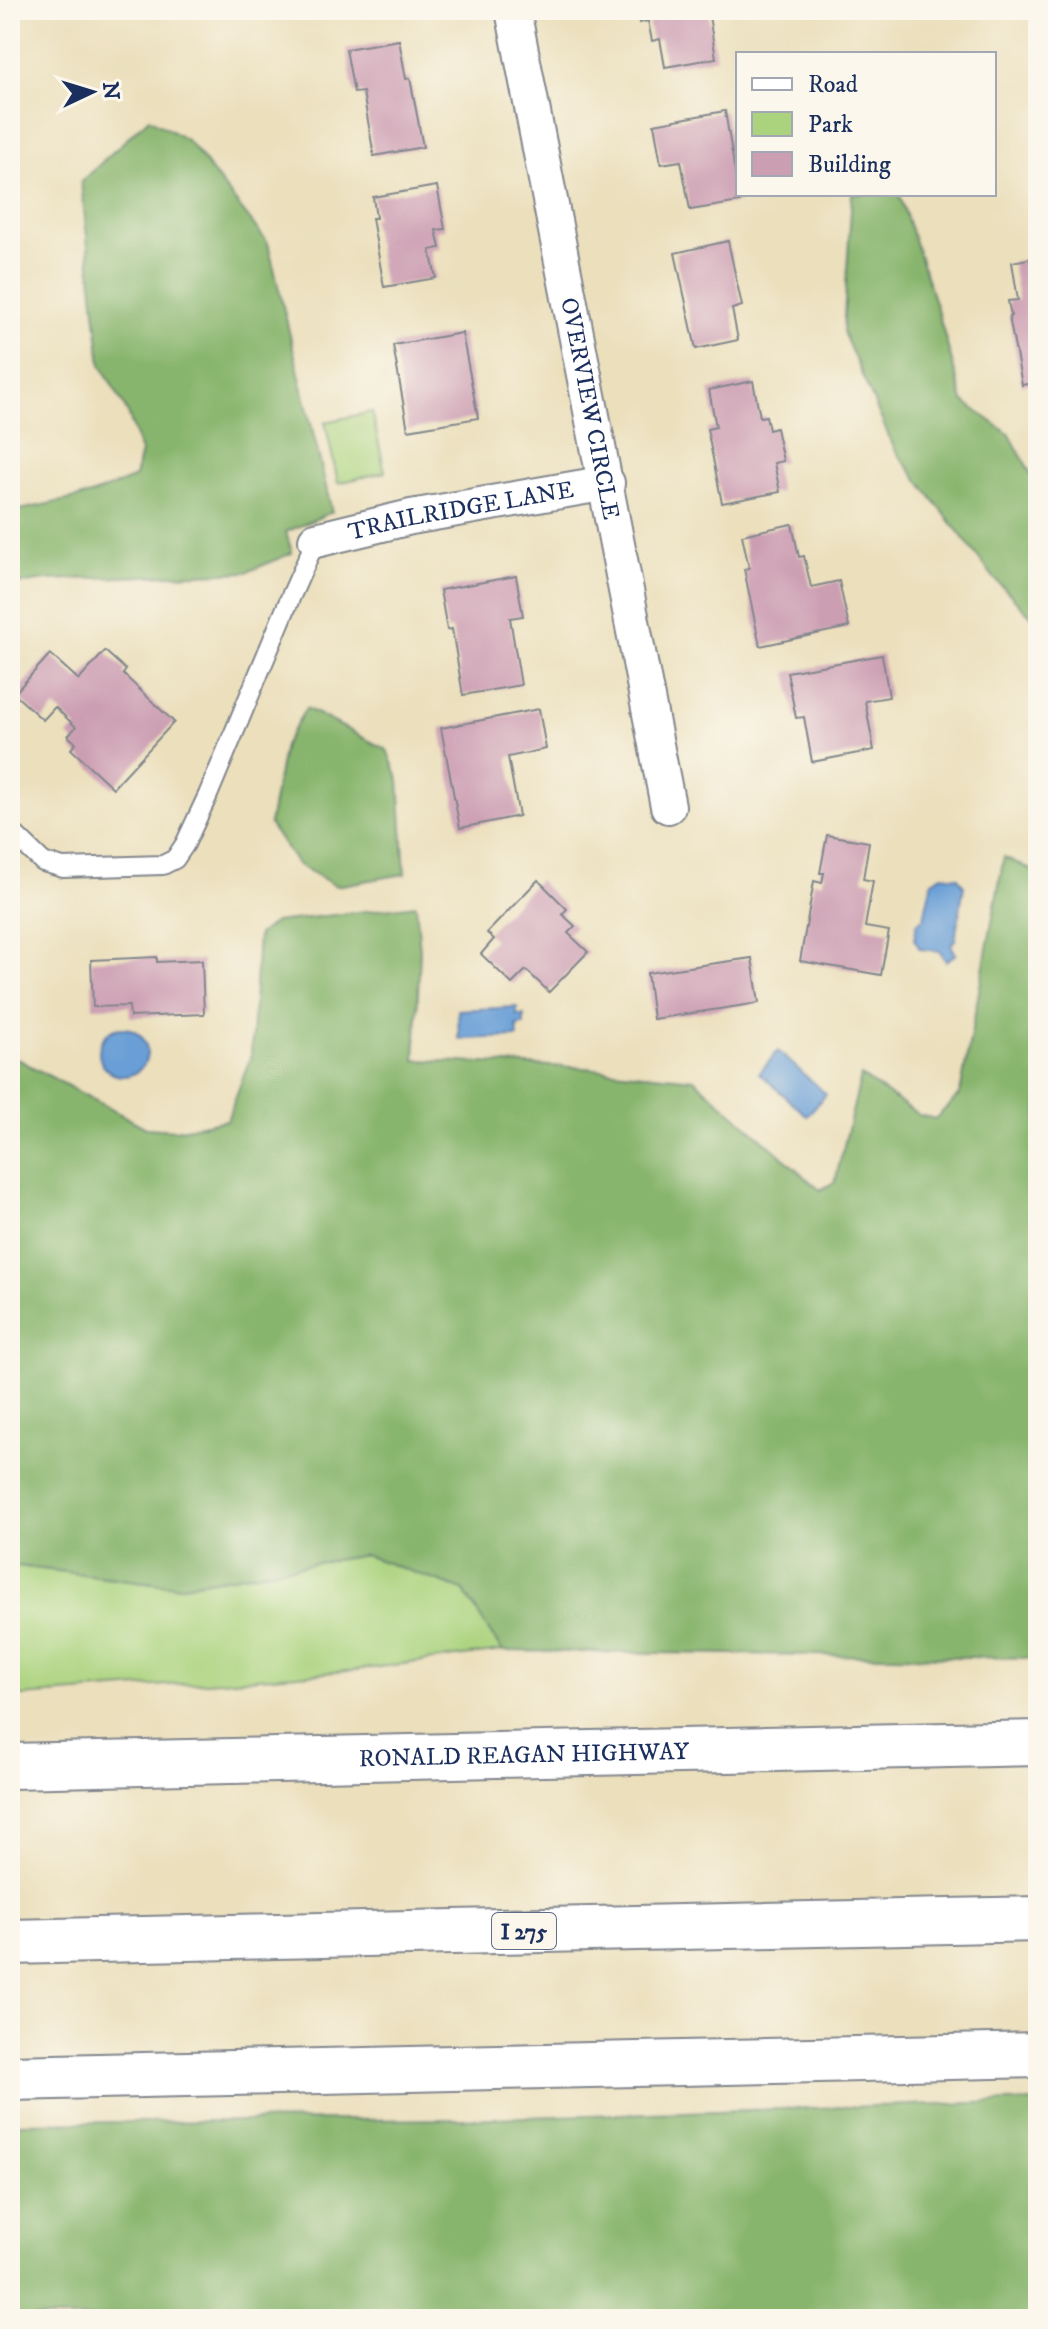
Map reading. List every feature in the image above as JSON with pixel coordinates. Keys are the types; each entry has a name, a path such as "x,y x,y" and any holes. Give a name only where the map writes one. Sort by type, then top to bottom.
{"highway":[{"name":"RONALD REAGAN HIGHWAY","path":"10,1766 1038,1743"},
{"name":"I 275","path":"10,1942 1038,1919"},
{"path":"10,2078 1038,2055"}],"street":[{"name":"OVERVIEW CIRCLE","path":"513,10 668,806"},
{"name":"TRAILRIDGE LANE","path":"316,540 411,517 607,483"}],"lane":[{"path":"10,830 43,862 63,868 163,865 175,859 208,795 316,540"}],"green space":[{"path":"149,118 188,141 268,243 332,512 286,532 292,553 247,572 47,580 10,585 10,512 91,495 135,477 141,452 128,413 101,365 81,182"},
{"path":"852,196 900,196 963,401 1010,435 1038,487 1038,623 995,579 895,450 843,332"},
{"path":"372,412 385,472 338,483 325,422"},
{"path":"306,708 387,750 399,780 405,874 336,886 297,864 269,824 284,745"},
{"path":"1004,857 1038,873 1038,1658 502,1651 463,1590 365,1555 177,1586 10,1565 10,1055 146,1128 175,1130 227,1120 251,1056 258,935 275,922 416,905 420,951 415,1060 573,1067 694,1079 820,1190 835,1182 861,1076 919,1115 935,1119 960,1094"},
{"path":"365,1555 463,1590 502,1651 348,1671 10,1697 10,1565 177,1586"},
{"path":"1038,2101 1038,2319 10,2318 10,2123 462,2119"}],"water":[{"path":"942,875 958,877 964,886 955,940 951,945 956,954 946,961 939,951 920,949 914,939 917,923 924,918 932,881"},
{"path":"517,1007 517,1015 524,1015 524,1025 517,1026 518,1037 459,1039 458,1010"},
{"path":"123,1028 140,1035 147,1052 140,1069 123,1076 106,1069 99,1052 106,1035"},
{"path":"778,1051 826,1094 807,1116 759,1073"}],"building":[{"path":"637,10 708,10 716,58 665,67 660,39 652,41 648,21 639,23"},
{"path":"399,40 406,79 410,78 423,147 374,156 363,92 354,93 346,49"},
{"path":"725,111 736,196 739,196 740,202 690,210 681,161 661,164 654,124"},
{"path":"437,186 445,229 436,230 440,248 430,250 436,278 384,287 372,218 376,218 373,197"},
{"path":"728,241 742,306 732,309 738,340 696,349 675,253"},
{"path":"1038,257 1038,382 1022,385 1009,317 1008,301 1018,300 1012,262"},
{"path":"462,333 478,418 408,430 393,345"},
{"path":"753,381 760,417 766,416 769,430 776,428 783,461 774,463 780,492 722,503 707,429 716,427 709,390"},
{"path":"10,403 15,403 14,482 10,482"},
{"path":"792,524 799,557 804,556 811,587 839,581 849,627 760,646 744,569 749,568 742,535"},
{"path":"516,576 523,616 510,618 521,685 463,695 452,629 447,630 440,590"},
{"path":"105,651 126,670 123,674 174,722 113,788 71,749 76,743 68,736 76,727 55,707 43,720 14,694 50,654 79,680"},
{"path":"882,655 889,697 865,701 874,750 812,762 804,717 796,718 787,672"},
{"path":"539,709 546,749 508,757 519,816 460,828 441,728"},
{"path":"827,835 869,842 863,879 873,881 865,927 889,931 881,975 800,961 814,881 822,883 824,873 820,873"},
{"path":"538,880 567,909 562,914 575,926 568,933 588,952 549,992 526,970 512,984 481,954 494,939 487,933"},
{"path":"157,957 157,962 202,960 204,1014 130,1017 129,1006 93,1007 91,960"},
{"path":"752,958 759,1003 653,1019 647,973"}]}
